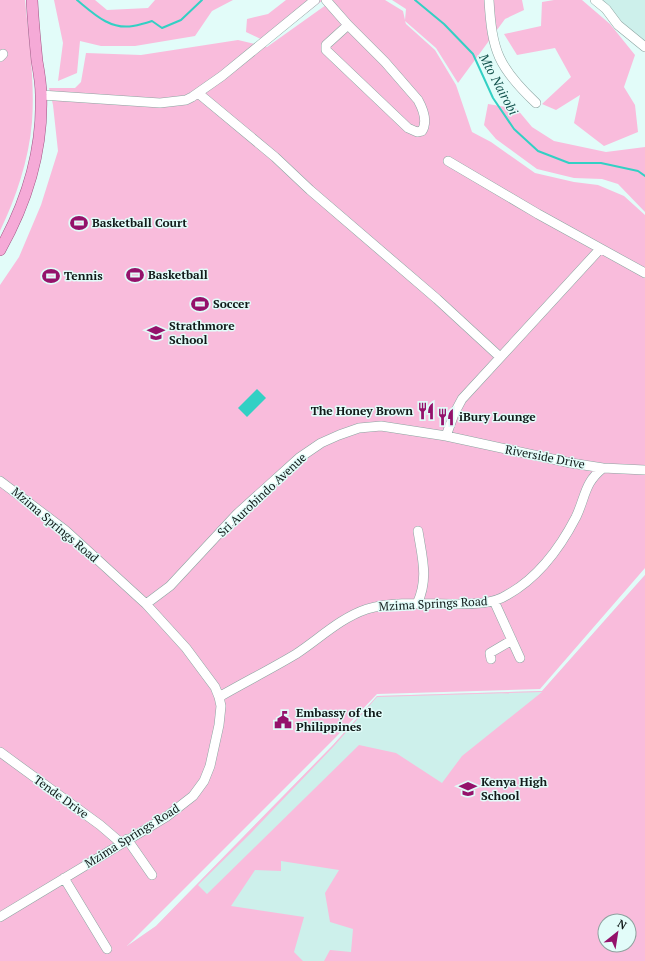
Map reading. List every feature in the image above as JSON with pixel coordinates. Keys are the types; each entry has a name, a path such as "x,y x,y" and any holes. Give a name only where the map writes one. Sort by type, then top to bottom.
{"main road":[{"path":"0,250 20,212 27,192 39,137 41,95 32,0"}],"street":[{"path":"41,95 160,103 186,100 222,76 271,34 316,0"},
{"path":"326,0 348,25 385,62 418,100 426,123 422,131 417,132 408,128 326,50 326,45 348,25"},
{"path":"489,0 490,26 499,60 516,84 536,103"},
{"path":"595,0 606,9 618,25 645,47"},
{"path":"198,93 275,157 310,190 454,314 500,357"},
{"path":"448,161 600,249 645,273"},
{"path":"446,436 454,414 462,399 553,302 600,249"},
{"name":"Sri Aurobindo Avenue","path":"146,604 170,586 237,514 299,458 321,443 359,428 381,426 446,436"},
{"name":"Riverside Drive","path":"446,436 603,468 645,470"},
{"name":"Mzima Springs Road","path":"219,697 296,653 346,618 356,613 385,606 417,604 471,604 494,601 507,596 534,575 547,562 576,516 586,487 594,475 603,468"},
{"name":"Mzima Springs Road","path":"0,481 65,530 146,604 186,648 215,688 219,697 220,706 219,725 210,766 204,781 193,796 182,806 0,917"},
{"path":"417,604 423,587 425,572 418,531"},
{"path":"494,601 520,658"},
{"path":"491,659 490,653 512,640"},
{"name":"Tende Drive","path":"0,752 124,841 152,875"},
{"path":"64,878 107,949"}],"shaded area":[{"path":"0,0 25,0 31,61 33,107 25,164 16,192 0,231"},
{"path":"54,0 95,0 107,10 148,8 155,0 233,0 212,11 195,36 135,46 101,46 80,41 77,73 58,81 63,43"},
{"path":"286,0 323,0 269,43 246,32 247,19 268,14"},
{"path":"333,0 385,0 403,11 405,20 406,9 392,0 522,0 524,10 505,19 458,83 436,48 405,21 406,24 435,50 456,85 472,132 491,142 535,173 574,182 598,185 624,196 645,215 645,568 540,689 377,694 127,946 156,926 333,745 377,696 542,691 645,575 645,961 324,961 330,950 351,952 353,929 330,922 325,893 339,870 281,861 281,871 255,870 231,906 304,917 294,952 303,961 0,961 0,285 19,257 41,205 58,151 53,105 49,88 75,88 81,82 86,53 141,55 238,40 267,47","holes":["542,692 462,756 442,783 396,753 359,745 207,894 198,885 250,834 334,746 377,697"]},
{"path":"554,0 582,0 610,24 635,55 624,87 635,105 638,132 604,146 574,123 580,95 556,110 542,104 571,77 555,48 517,55 504,34 541,26 542,2"},
{"path":"603,0 645,0 645,43 601,2"},
{"path":"488,104 517,109 532,127 554,141 606,152 645,147 645,212 618,184 602,179 574,178 537,169 496,139 484,125"},
{"name":"Kenya High School","path":"645,575 645,961 106,961 156,926 333,745 377,696 542,691"}],"water":[{"path":"257,389 266,398 247,417 238,408"}],"waterway":[{"path":"77,0 103,20 117,26 135,26 152,21 162,28 181,20 202,0"},
{"name":"Mto Nairobi","path":"415,0 444,24 473,54 493,98 514,129 538,151 569,163 601,163 638,171 645,176"}],"place":[{"name":"Basketball Court","path":"79,223"},
{"name":"Basketball","path":"135,275"},
{"name":"Tennis","path":"51,276"},
{"name":"Soccer","path":"200,304"},
{"name":"Strathmore School","path":"156,333"},
{"name":"The Honey Brown","path":"426,411"},
{"name":"iBury Lounge","path":"446,417"},
{"name":"Embassy of the Philippines","path":"283,720"},
{"name":"Kenya High School","path":"468,789"}]}
